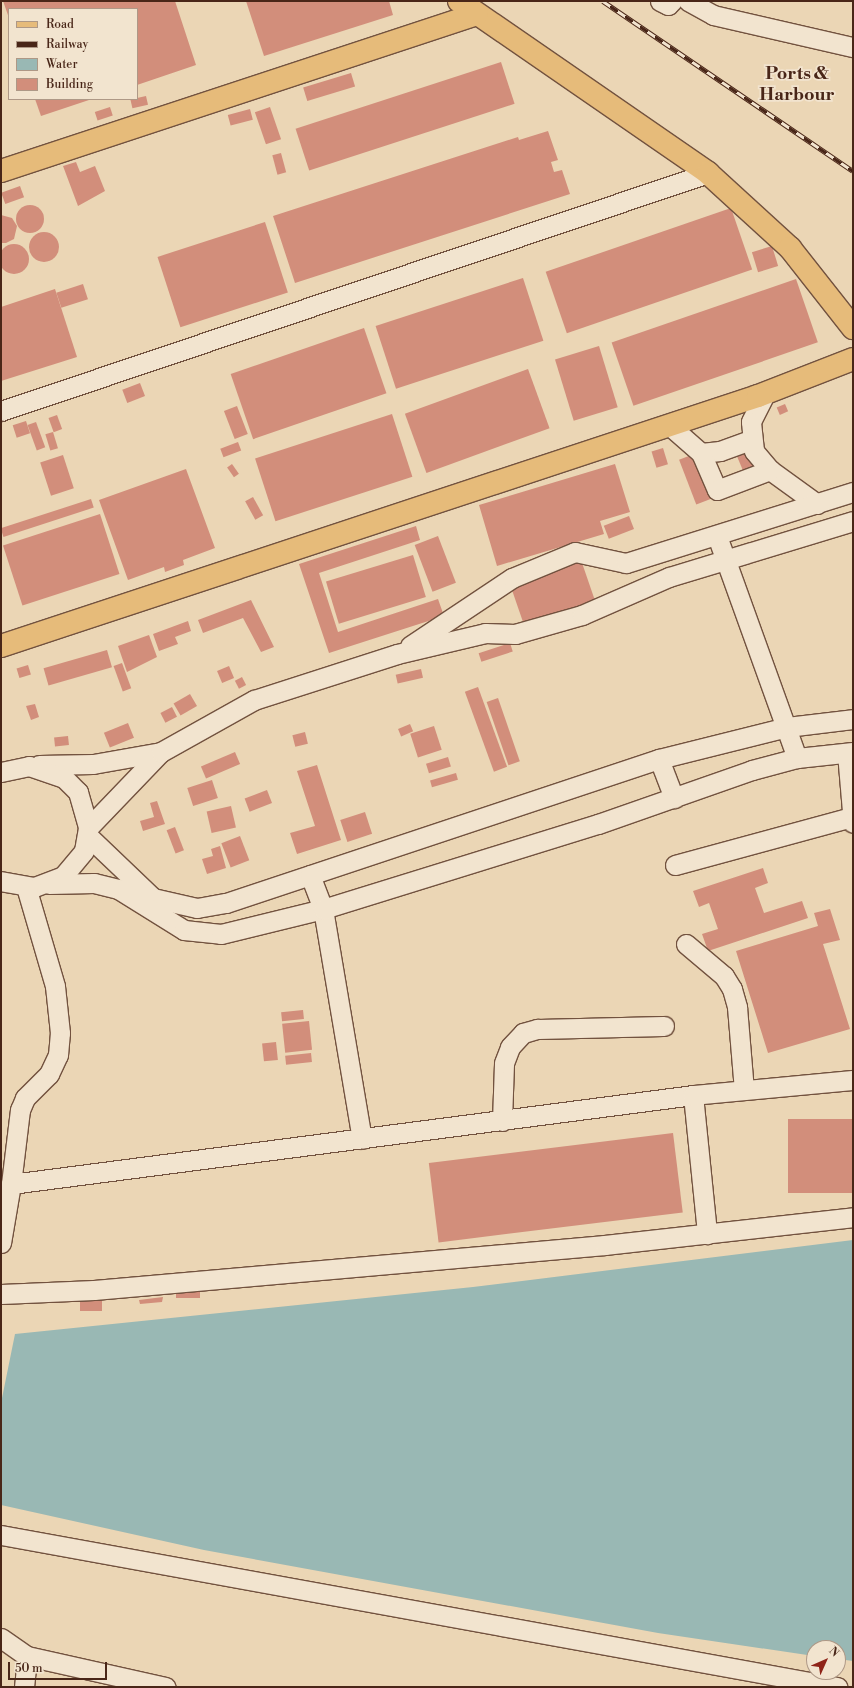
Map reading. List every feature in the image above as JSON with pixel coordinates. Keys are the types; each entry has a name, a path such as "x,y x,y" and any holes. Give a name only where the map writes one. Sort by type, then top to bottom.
{"main road":[{"path":"459,1 708,173 790,248 853,328"},
{"path":"1,170 477,14"},
{"path":"1,646 765,394 853,359"}],"street":[{"path":"660,1 668,5 672,1"},
{"path":"688,1 713,16 853,47"},
{"path":"1,411 708,173"},
{"path":"765,394 751,422 751,440 754,451 770,470 817,504"},
{"path":"670,425 701,453 717,490 770,470"},
{"path":"701,453 720,451 751,440"},
{"path":"397,654 512,578 575,552 626,563 717,536 853,492"},
{"path":"49,884 75,865 88,832 161,752 254,700 397,654 485,633 515,634 582,615 669,577 726,562 853,522"},
{"path":"717,536 798,758"},
{"path":"29,766 48,769 72,785 86,809 88,832 139,888 153,898 181,907 226,903 659,759 787,727 853,719"},
{"path":"2,770 29,766 93,764 161,752"},
{"path":"2,882 26,887 49,884 94,883 118,889 184,930 201,934 256,928 323,909 798,758 850,753 853,820 676,865"},
{"path":"659,759 674,798"},
{"path":"310,875 323,909 362,1139"},
{"path":"1,1243 11,1184 20,1110 24,1098 49,1074 58,1055 60,1033 55,986 26,887"},
{"path":"686,944 724,976 732,989 737,1007 744,1090"},
{"path":"502,1121 504,1063 510,1047 523,1034 537,1029 664,1026"},
{"path":"11,1184 693,1095 853,1080"},
{"path":"693,1095 707,1234"},
{"path":"1,1294 110,1289 707,1234 853,1217"},
{"path":"1,1535 837,1687"},
{"path":"1,1638 27,1656 166,1687"},
{"path":"24,1687 27,1656"}],"water":[{"path":"853,1240 853,1661 846,1660 846,1640 806,1640 806,1655 658,1633 204,1550 1,1505 1,1403 15,1334 473,1287"}],"building":[{"path":"3,1 175,1 196,65 138,85 138,8 8,8 8,15"},
{"path":"246,1 389,1 393,15 264,56"},
{"path":"501,62 515,104 309,171 296,129"},
{"path":"351,73 355,86 307,101 303,88"},
{"path":"146,96 148,105 132,108 131,100 138,100 138,98"},
{"path":"35,100 89,100 41,116"},
{"path":"110,107 113,116 98,121 95,112"},
{"path":"270,107 281,139 266,144 255,112"},
{"path":"250,109 253,120 231,126 228,115"},
{"path":"548,131 558,160 551,162 554,172 562,170 570,194 295,283 273,216 518,137 519,140"},
{"path":"281,153 286,172 277,175 272,155"},
{"path":"76,162 80,172 95,166 105,191 78,206 63,166"},
{"path":"20,186 24,197 5,204 1,193"},
{"path":"30,205 40,209 44,219 40,229 30,233 20,229 16,219 20,209"},
{"path":"731,208 752,269 567,333 546,272"},
{"path":"1,215 12,218 17,226 14,239 6,243 1,243"},
{"path":"265,222 288,292 180,327 158,257"},
{"path":"44,232 55,236 59,247 55,258 44,262 33,258 29,247 33,236"},
{"path":"14,244 24,249 29,259 24,269 14,274 4,269 -1,259 4,249"},
{"path":"772,246 778,266 758,272 752,252"},
{"path":"523,278 543,341 396,389 376,326"},
{"path":"796,279 818,342 633,406 612,342"},
{"path":"83,284 88,299 61,308 56,293"},
{"path":"55,289 77,357 1,381 1,307"},
{"path":"364,328 386,393 253,439 231,374"},
{"path":"599,346 618,407 574,421 555,359"},
{"path":"528,369 550,428 426,473 405,414"},
{"path":"140,383 145,396 127,403 122,390"},
{"path":"785,404 788,411 780,415 777,408"},
{"path":"237,406 248,434 235,439 224,411"},
{"path":"392,414 412,477 275,521 255,458"},
{"path":"57,415 62,429 54,432 49,418"},
{"path":"26,421 30,433 17,438 13,425"},
{"path":"36,422 45,447 37,450 28,425"},
{"path":"53,432 58,448 50,451 45,434"},
{"path":"238,442 241,450 223,457 220,449"},
{"path":"663,448 668,464 656,468 652,452"},
{"path":"751,451 757,465 743,471 737,457"},
{"path":"694,454 711,499 696,505 679,460"},
{"path":"63,455 74,488 51,496 40,462"},
{"path":"232,464 239,474 234,477 227,467"},
{"path":"615,464 630,512 600,521 604,534 497,566 479,505"},
{"path":"186,469 215,548 183,560 184,565 165,572 164,567 128,580 99,500"},
{"path":"253,497 263,515 255,520 245,501"},
{"path":"91,499 94,508 3,537 1,528"},
{"path":"100,514 119,574 22,605 3,546"},
{"path":"629,516 634,529 609,539 604,526"},
{"path":"416,526 420,540 319,573 338,632 438,599 444,616 329,653 299,564"},
{"path":"438,536 456,583 433,592 415,545"},
{"path":"413,555 426,597 339,624 326,582"},
{"path":"581,560 597,606 526,631 510,584"},
{"path":"251,600 274,647 261,652 243,618 203,633 198,620"},
{"path":"188,621 191,631 175,637 178,644 159,651 153,634"},
{"path":"149,635 157,657 127,672 118,646"},
{"path":"510,643 513,652 481,662 479,653"},
{"path":"107,650 112,667 49,685 44,668"},
{"path":"122,663 131,688 123,691 114,666"},
{"path":"28,665 31,675 19,678 17,669"},
{"path":"229,666 234,678 222,683 217,671"},
{"path":"421,669 423,678 398,684 396,675"},
{"path":"242,677 246,685 239,689 235,681"},
{"path":"478,687 507,767 494,772 465,692"},
{"path":"190,694 197,706 181,716 174,704"},
{"path":"498,698 520,761 508,765 487,702"},
{"path":"35,704 39,717 31,720 26,706"},
{"path":"172,707 177,717 165,723 160,713"},
{"path":"128,723 134,738 110,748 104,733"},
{"path":"410,724 413,731 401,736 398,729"},
{"path":"434,726 442,750 418,758 410,734"},
{"path":"305,732 308,744 295,747 292,735"},
{"path":"68,736 69,745 55,746 54,737"},
{"path":"235,752 240,764 206,778 201,766"},
{"path":"448,757 451,767 429,773 426,764"},
{"path":"317,765 341,840 297,854 290,833 315,826 297,771"},
{"path":"456,773 458,780 432,787 430,780"},
{"path":"212,780 218,798 193,806 187,788"},
{"path":"267,790 272,803 250,812 245,799"},
{"path":"157,801 165,824 143,831 140,821 154,817 150,803"},
{"path":"231,806 236,827 212,833 207,812"},
{"path":"365,812 372,834 347,842 340,820"},
{"path":"175,827 184,850 176,854 167,830"},
{"path":"240,836 249,860 231,867 221,843"},
{"path":"220,846 226,868 207,874 202,859 213,856 211,849"},
{"path":"763,868 768,883 755,888 764,913 802,901 808,918 708,951 702,934 718,929 709,903 699,907 693,891"},
{"path":"830,909 840,940 823,944 850,1029 768,1053 736,951 818,926 814,913"},
{"path":"303,1010 304,1019 282,1021 281,1012"},
{"path":"309,1021 312,1050 285,1053 282,1024"},
{"path":"276,1042 278,1060 264,1061 262,1043"},
{"path":"311,1053 312,1062 286,1065 285,1056"},
{"path":"788,1119 853,1119 853,1193 788,1193"},
{"path":"673,1133 683,1212 439,1242 429,1163"},
{"path":"176,1288 200,1288 200,1298 176,1298"},
{"path":"163,1297 162,1302 140,1304 139,1300"},
{"path":"80,1300 102,1300 102,1311 80,1311"}],"railway":[{"path":"603,1 853,171"}],"district":[{"name":"Ports & Harbour","path":"797,85"}]}
